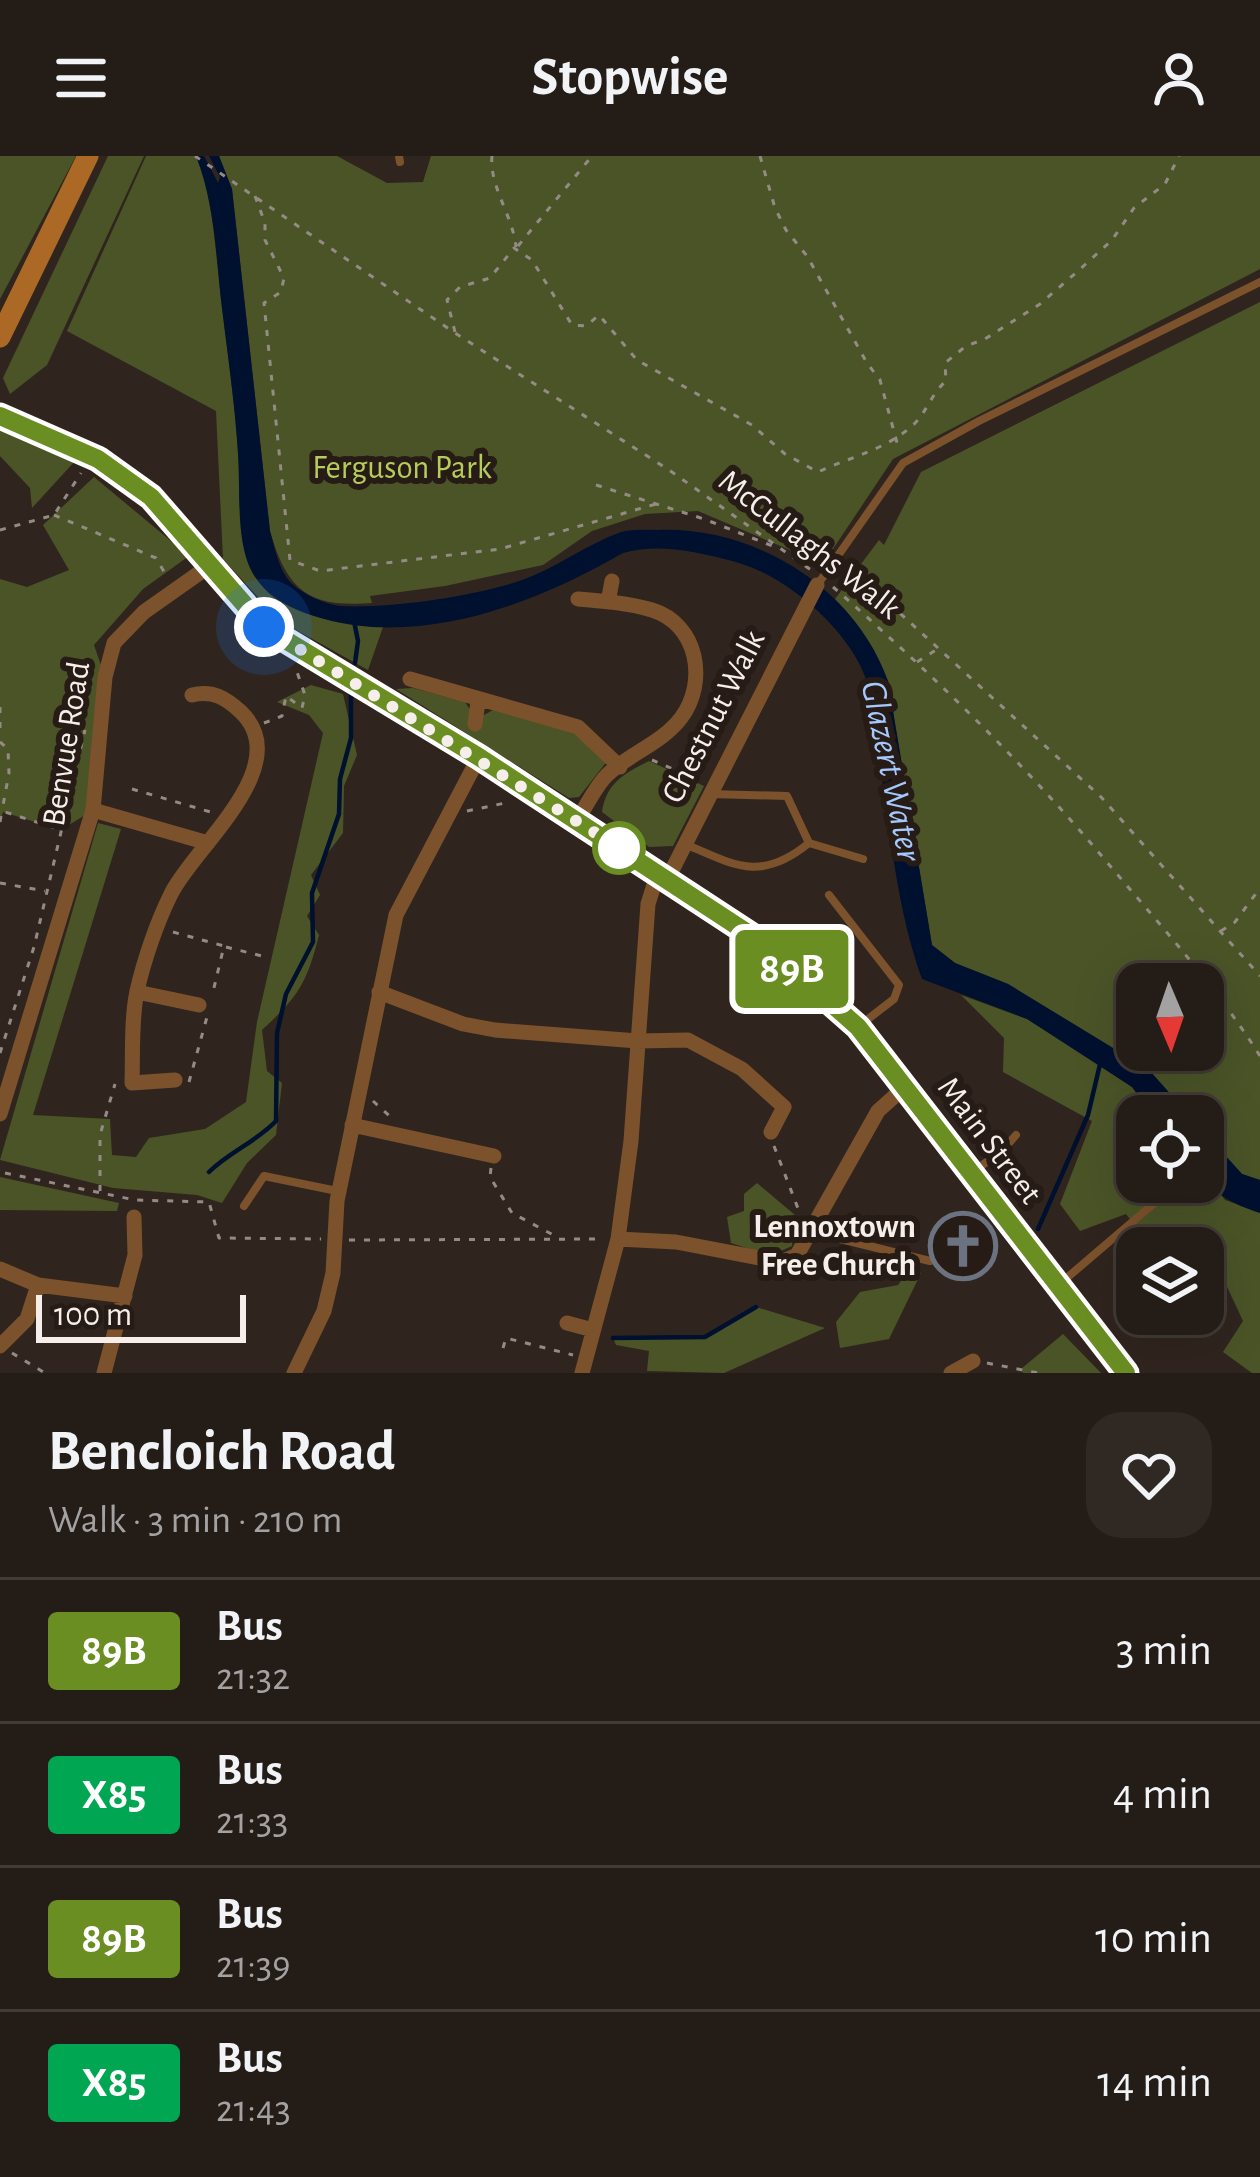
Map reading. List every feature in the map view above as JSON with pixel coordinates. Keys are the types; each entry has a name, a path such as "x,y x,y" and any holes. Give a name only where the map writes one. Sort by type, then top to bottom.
{"main road":[{"path":"0,337 88,156"},
{"name":"Main Street","path":"0,416 98,459 151,497 264,627 479,757 763,943 858,1027 1126,1373"}],"street":[{"name":"Benvue Road","path":"0,1114 8,1068 94,810 105,677 114,643 144,611 212,563"},
{"path":"608,602 612,581"},
{"name":"Chestnut Walk","path":"584,1366 618,1239 648,904 819,581"},
{"path":"577,822 606,776 680,719 690,703 697,664 691,642 667,616 578,599"},
{"path":"410,679 578,727 620,766"},
{"path":"176,1080 132,1083 137,992 171,892 227,817 254,771 257,752 254,727 222,697 206,692 192,695"},
{"path":"475,724 478,701"},
{"path":"294,1373 324,1311 333,1273 338,1192 396,915 479,757"},
{"path":"94,810 208,842"},
{"path":"137,992 199,1004"},
{"path":"379,992 463,1024 638,1041 688,1040 742,1069 784,1107 771,1132"},
{"path":"618,1239 676,1242 781,1262 797,1255 878,1111 906,1086"},
{"path":"352,1125 494,1156"},
{"path":"104,1373 135,1255 134,1216"},
{"path":"0,1269 38,1285 125,1296"},
{"path":"0,1346 27,1319 38,1285"},
{"path":"567,1323 593,1330"},
{"path":"951,1373 973,1361"}],"lane":[{"path":"819,581 903,463 1260,282"},
{"path":"710,790 787,796 808,843 863,860"},
{"path":"683,844 743,869 784,863 808,843"},
{"path":"829,895 899,985 894,999 858,1027"},
{"path":"970,1174 1004,1150 1016,1135"},
{"path":"244,1206 264,1176 338,1192"},
{"path":"1058,1285 1155,1203"},
{"path":"812,1232 930,1261"}],"path":[{"name":"McCullaghs Walk","path":"195,156 455,333 669,470 782,550 917,662 1066,811 1158,918 1260,1056"},
{"path":"492,156 491,167 514,224 514,251"},
{"path":"455,333 447,300 460,287 490,278 592,156"},
{"path":"760,156 785,230 807,256 880,380 903,463"},
{"path":"514,251 532,260 572,325 586,326 598,315 637,360 752,425 784,454 818,472 859,452 885,447 916,423 931,394 946,381 945,364 966,346 1040,304 1078,272 1112,240 1134,208 1165,184 1179,156"},
{"path":"254,194 265,223 265,240 284,278 281,292 264,303 290,560 320,571 500,549 656,504"},
{"path":"54,515 78,475 98,459"},
{"path":"596,485 782,550"},
{"path":"0,530 54,515 156,558 169,582"},
{"path":"156,558 166,546"},
{"path":"837,556 1101,797 1260,976"},
{"path":"917,662 940,647"},
{"path":"254,727 282,716 286,696 302,708 305,695 298,672 314,679"},
{"path":"0,707 0,730"},
{"path":"0,1053 47,892 88,715"},
{"path":"0,742 8,749 10,773 0,822"},
{"path":"639,754 710,790"},
{"path":"132,789 227,817"},
{"path":"449,809 460,813 518,801"},
{"path":"2,812 61,830"},
{"path":"0,883 47,892"},
{"path":"1220,932 1235,922 1260,888"},
{"path":"224,946 266,957"},
{"path":"100,1193 100,1135 114,1084 132,1083"},
{"path":"358,1088 415,1138"},
{"path":"771,1132 799,1211 822,1208"},
{"path":"494,1156 490,1178 512,1213 560,1239"},
{"path":"5,1173 135,1200 209,1202 219,1238 618,1239"},
{"path":"503,1348 506,1338 584,1366"},
{"path":"0,1346 45,1373"},
{"path":"536,1357 540,1347"},
{"path":"973,1361 1038,1373"}],"green space":[{"path":"0,156 76,156 0,299"},
{"path":"108,156 144,156 47,365 10,394 3,378"},
{"path":"146,156 196,156 206,188 234,400 240,516 254,572 274,597 302,612 383,627 368,670 280,621 223,559 216,411 67,331"},
{"name":"Ferguson Park","path":"219,156 337,156 387,183 423,182 431,156 1260,156 1260,269 893,459 823,564 698,511 645,514 592,531 543,565 370,596 372,603 350,604 317,598 293,581 270,531 232,189"},
{"path":"1260,302 1260,1180 1242,1174 1224,1154 1224,1095 1171,1095 1150,1071 1224,1071 1224,963 1116,963 1116,1050 1008,984 955,963 932,945 888,681 835,599 879,540 884,545 921,472"},
{"path":"0,428 75,461 32,508 30,488 0,456"},
{"path":"94,477 189,556 143,589 94,645 105,677 93,810 61,830 3,812 0,822 0,579 27,587 69,570 43,525"},
{"path":"311,685 343,694 357,755 344,786 343,833 311,875 320,895 307,916 319,935 310,965 293,998 262,1030 267,1071 282,1083 276,1135 247,1163 222,1203 197,1195 113,1188 0,1160 98,823 121,829 33,1115 110,1119 112,1155 136,1157 149,1138 205,1129 246,1102 257,1022 323,733 309,715 277,702"},
{"path":"413,688 465,702 471,711 484,715 493,710 574,733 608,760 579,797 569,798 396,689"},
{"path":"649,761 704,786 673,846 649,847 602,812 612,786"},
{"path":"961,995 1027,1019 1138,1095 1116,1095 1116,1203 1224,1203 1224,1199 1260,1212 1260,1373 1252,1373 1223,1352 1243,1321 1224,1280 1224,1227 1136,1227 1126,1214 1080,1231 1060,1204 1092,1121 1003,1072 1004,1038"},
{"path":"0,1177 119,1203 117,1211 0,1210"},
{"path":"757,1183 795,1215 792,1246 784,1250 769,1252 731,1243 727,1217 744,1211 744,1194"},
{"path":"911,1267 921,1273 889,1339 840,1348 836,1322 860,1292 898,1285"},
{"path":"756,1307 825,1328 724,1373 647,1371 649,1351 616,1345 613,1338 705,1337"},
{"path":"1063,1334 1101,1373 1023,1373 1021,1369"}],"water":[{"name":"Glazert Water","path":"196,156 204,156 218,183 220,177 209,156 219,156 232,189 270,531 290,582 340,606 432,600 522,580 608,537 639,530 730,539 797,569 852,618 888,681 932,945 955,963 1008,984 1116,1050 1116,1071 1150,1071 1171,1095 1138,1095 1027,1019 922,979 900,895 866,679 829,622 772,577 705,555 637,550 502,608 405,627 372,627 304,613 261,585 243,545 235,416 207,191"},
{"path":"1224,1154 1242,1174 1260,1180 1260,1213 1224,1196"}],"waterway":[{"path":"354,621 355,663"},
{"path":"209,1172 276,1121 277,1033 286,994 313,942 312,893 339,814 340,779 351,738 351,692"},
{"path":"1038,1229 1088,1115 1101,1060"},
{"path":"613,1338 705,1337 756,1307"}],"bus line":[{"name":"89B","path":"0,416 98,459 151,497 264,627 479,757 763,943 858,1027 1126,1373"}],"place":[{"name":"Lennoxtown Free Church","path":"963,1246"}],"route":[{"path":"264,627 631,855 619,848"}]}
